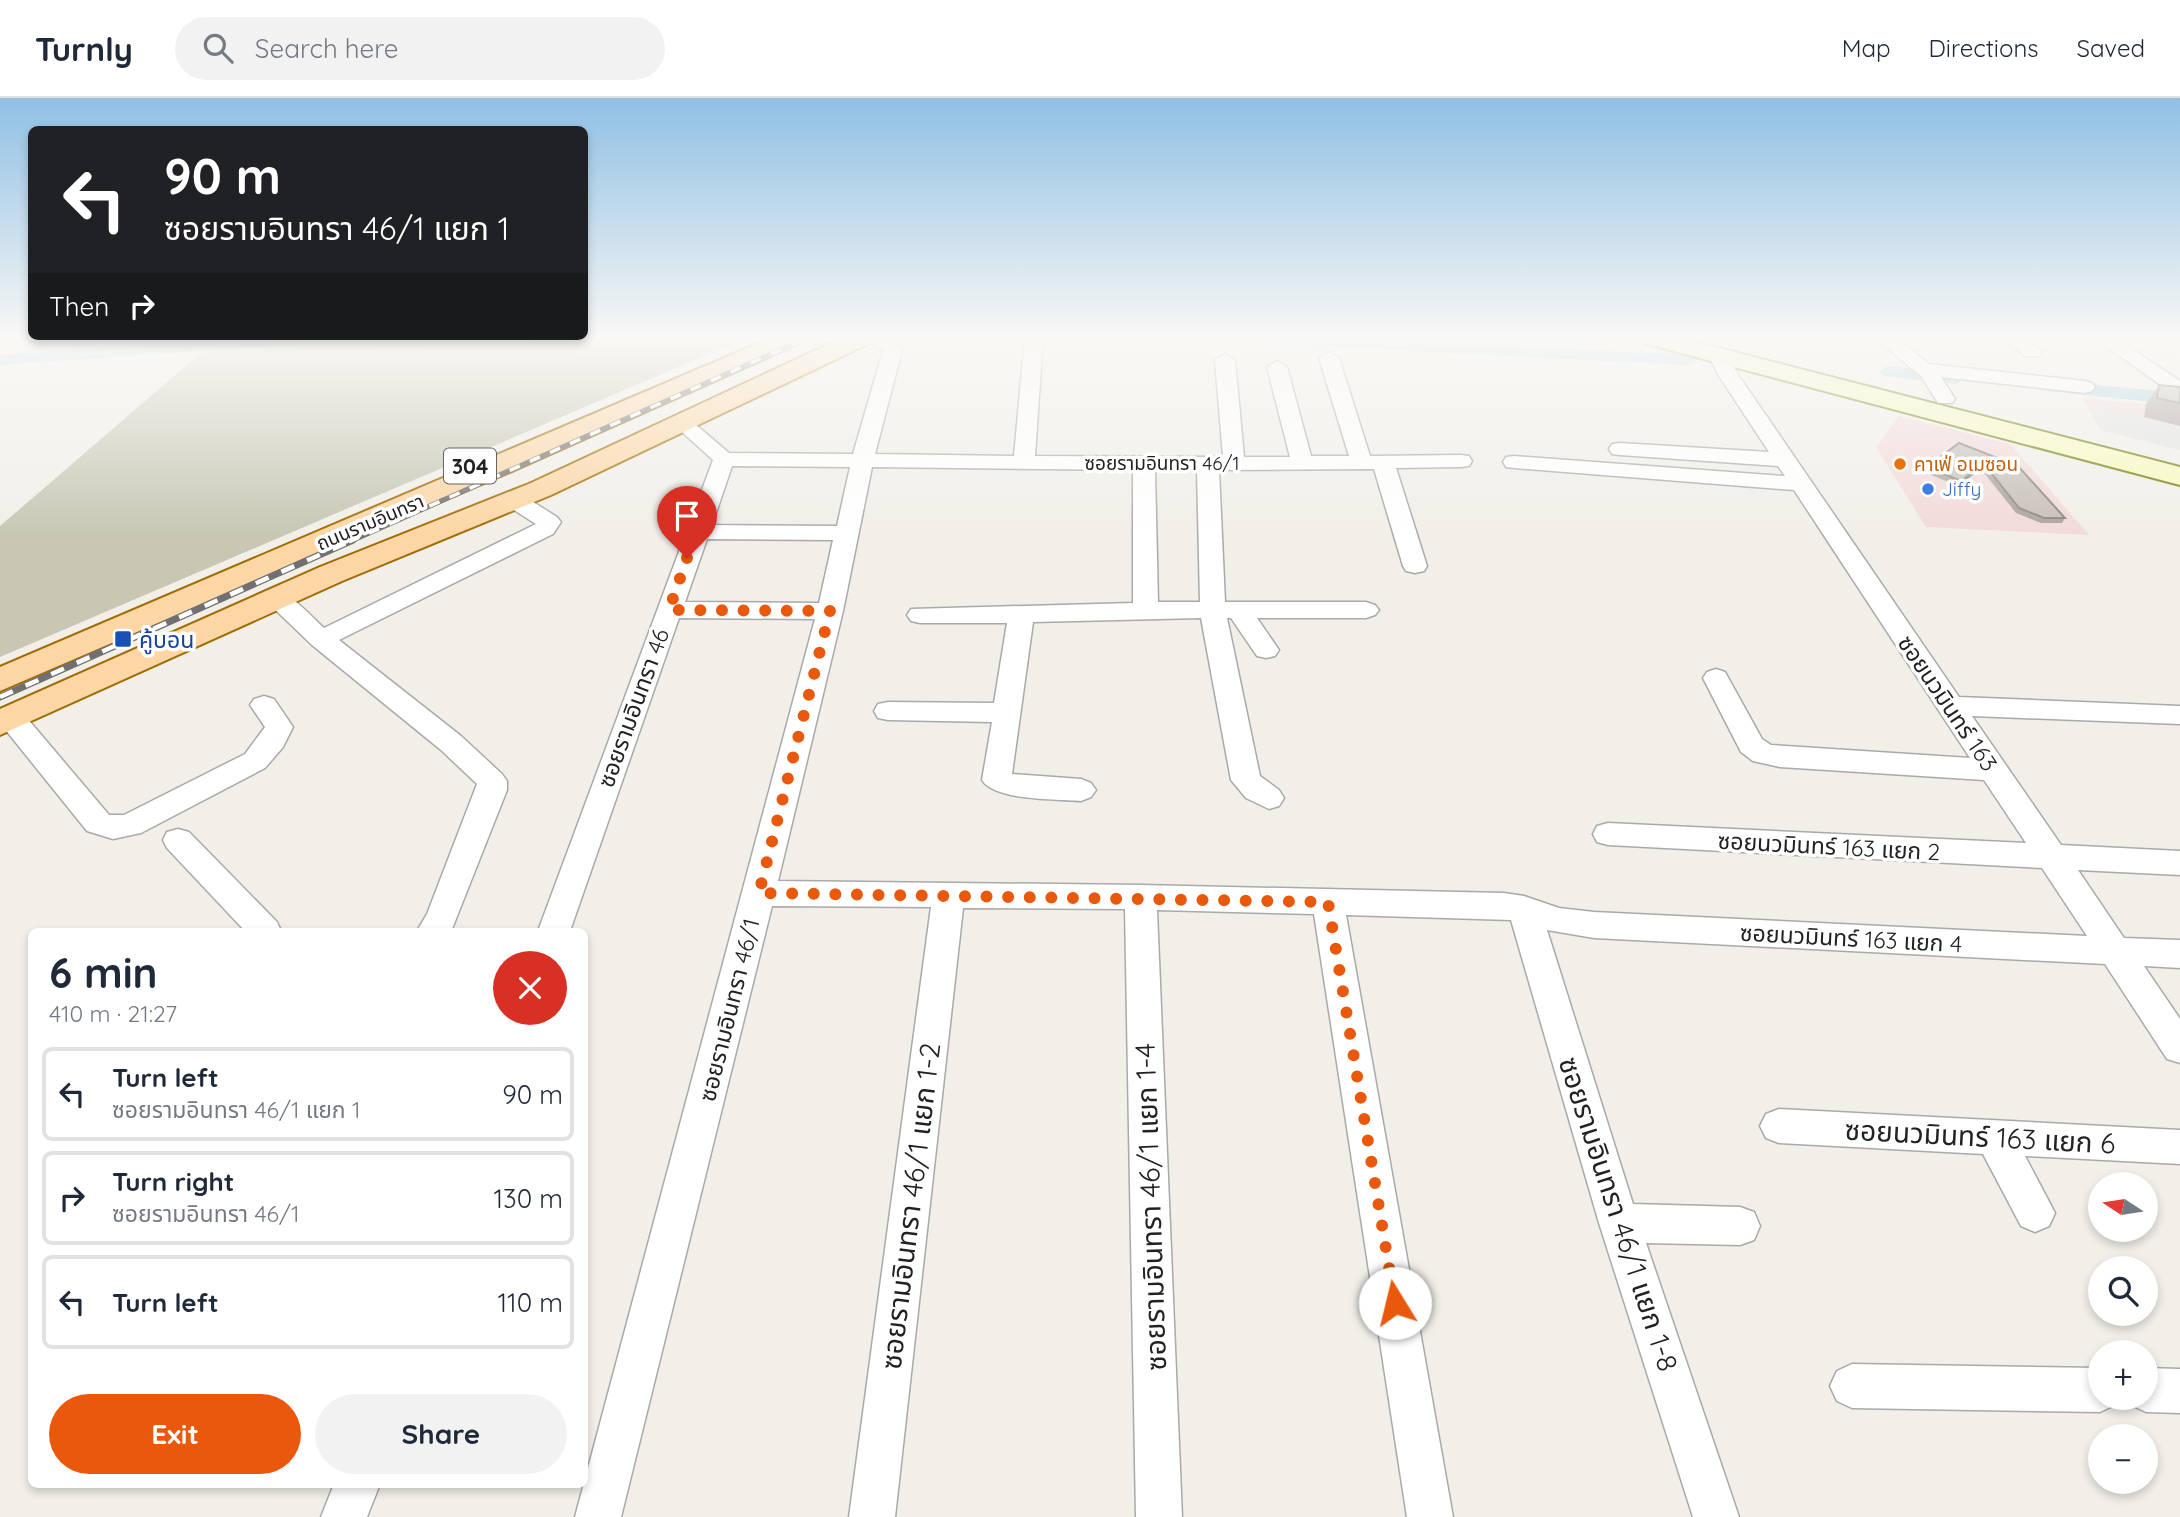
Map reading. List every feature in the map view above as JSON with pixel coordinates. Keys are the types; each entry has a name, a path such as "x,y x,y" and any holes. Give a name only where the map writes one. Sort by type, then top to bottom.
{"main road":[{"name":"ถนนรามอินทรา","path":"179,604 457,472 613,404"},
{"name":"ถนนรามอินทรา","path":"331,574 514,500 680,404"},
{"name":"ถนนรามอินทรา","path":"6,721 331,574 685,404"},
{"name":"ถนนรามอินทรา","path":"0,680 179,604 688,404"},
{"path":"1920,404 2180,476"},
{"path":"2008,404 2180,460"}],"street":[{"name":"ซอยรามอินทรา 46/1","path":"598,1517 830,611 845,533 878,404"},
{"path":"1024,462 1029,404"},
{"path":"1229,404 1234,463"},
{"path":"1287,404 1302,463"},
{"path":"1348,404 1415,566"},
{"name":"ซอยนวมินทร์ 163","path":"1748,404 2180,1048"},
{"path":"665,413 724,459 862,461"},
{"path":"1620,449 1785,460"},
{"name":"ซอยรามอินทรา 46","path":"555,928 724,459"},
{"name":"ซอยรามอินทรา 46/1","path":"862,461 1208,464 1461,461"},
{"path":"1514,462 1801,484"},
{"path":"1144,463 1146,610"},
{"path":"1208,464 1247,780 1256,791 1269,798"},
{"path":"321,639 545,529 549,522 514,500"},
{"path":"696,532 845,533"},
{"path":"276,599 321,639 451,743 492,781 492,790 441,920 435,928"},
{"path":"669,610 830,611"},
{"path":"920,615 1021,615 1146,610 1366,610"},
{"path":"1226,612 1266,650"},
{"path":"1021,615 997,779 1006,784 1081,790"},
{"path":"1716,678 1751,745 1763,754 1992,770"},
{"path":"6,721 98,823 113,828 130,825 255,761 273,740 279,727 264,705"},
{"path":"1950,706 2180,715"},
{"path":"888,711 1008,713"},
{"name":"ซอยนวมินทร์ 163 แยก 2","path":"1608,834 2180,863"},
{"path":"178,840 262,928"},
{"name":"ซอยนวมินทร์ 163 แยก 4","path":"759,893 1141,897 1524,909 1559,921 1594,925 2180,954"},
{"name":"ซอยรามอินทรา 46/1 แยก 1-2","path":"872,1517 948,896"},
{"name":"ซอยรามอินทรา 46/1 แยก 1-4","path":"1141,897 1158,1517"},
{"path":"1328,902 1430,1517"},
{"name":"ซอยรามอินทรา 46/1 แยก 1-8","path":"1524,909 1619,1223 1716,1517"},
{"name":"ซอยนวมินทร์ 163 แยก 6","path":"1779,1126 2180,1147"},
{"path":"1994,1137 2035,1213"},
{"path":"1619,1223 1740,1226"},
{"path":"1852,1386 2088,1390"},
{"path":"2158,1390 2180,1391"},
{"path":"344,1517 355,1488"}],"shaded area":[{"path":"141,404 591,404 0,657 0,526"},
{"path":"2086,404 2143,404 2180,408 2180,450 2101,430"},
{"path":"2086,404 2180,426 2180,450 2101,430"},
{"path":"1899,416 2010,444 2089,535 1926,527 1876,447"}],"building":[{"path":"1959,443 2018,466 2065,518 2044,518 2019,508 1984,464 1961,481 1927,467"}],"railway":[{"path":"349,542 658,404"},
{"path":"0,697 353,540"}],"place":[{"name":"คาเฟ่ อเมซอน","path":"1900,464"},
{"name":"Jiffy","path":"1928,489"},
{"name":"คู้บอน","path":"123,639"}],"route":[{"path":"687,558 669,610 830,611 759,893 1328,902 1395,1303"}]}
